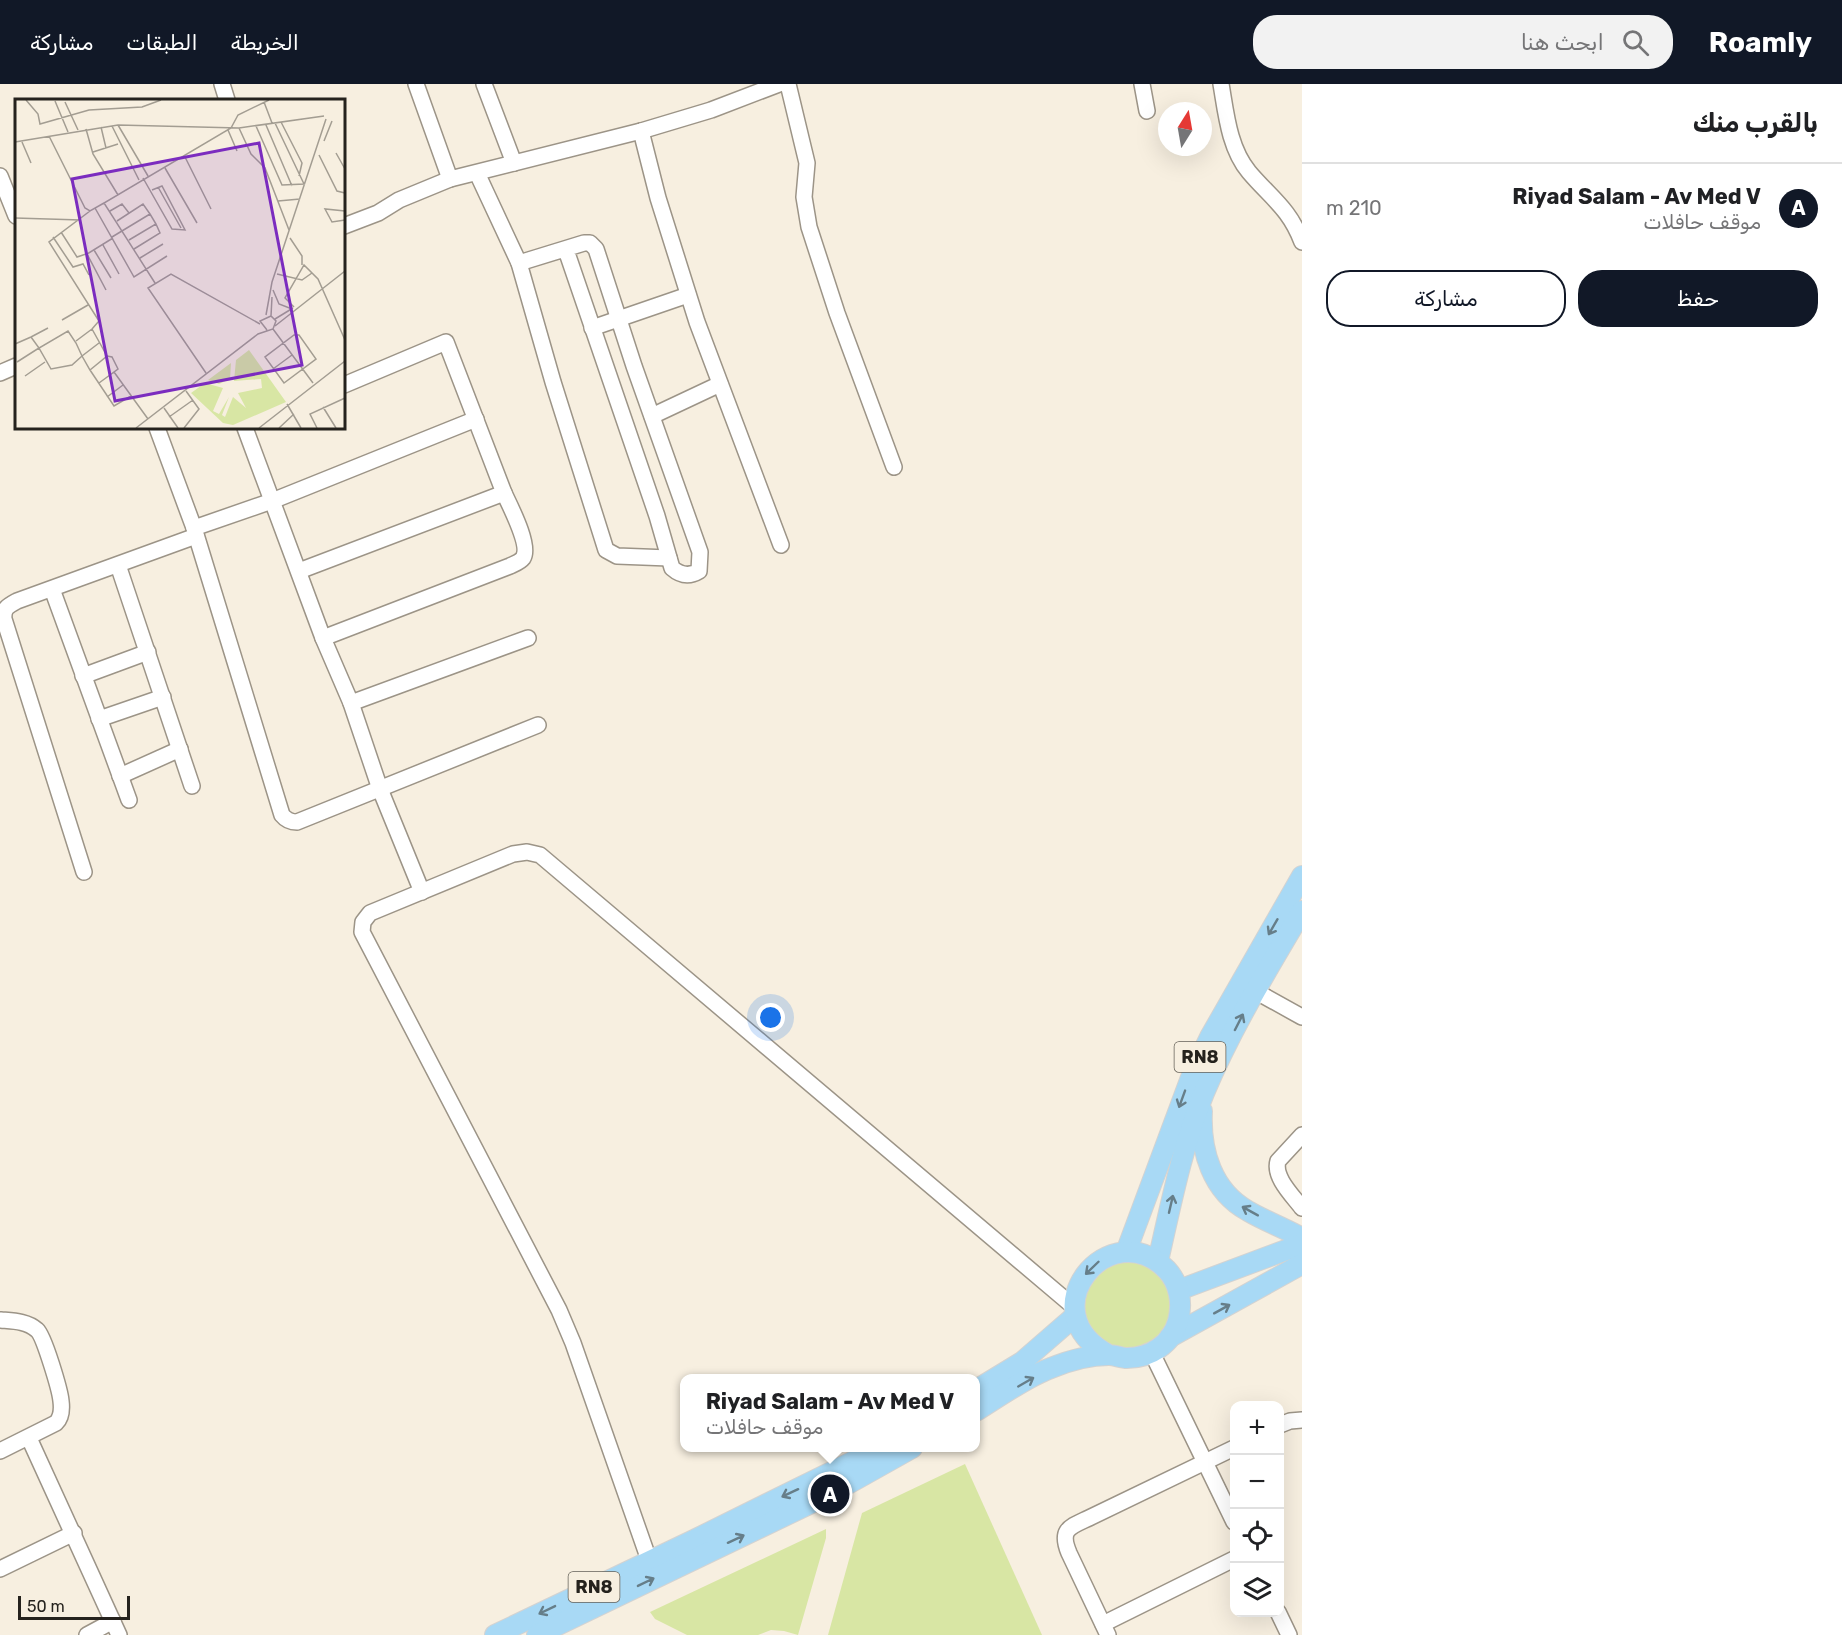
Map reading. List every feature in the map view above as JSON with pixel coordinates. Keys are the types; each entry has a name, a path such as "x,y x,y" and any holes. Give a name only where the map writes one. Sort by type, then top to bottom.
{"main road":[{"name":"RN8","path":"1126,1252 1192,1072 1302,876"},
{"name":"RN8","path":"1158,1261 1182,1155 1203,1094 1255,991 1302,911"},
{"path":"1203,1094 1201,1127 1208,1165 1226,1195 1247,1211 1302,1238"},
{"path":"1179,1290 1302,1244"},
{"path":"1170,1337 1178,1323 1181,1306 1179,1290 1171,1274 1158,1261 1137,1253 1126,1252 1106,1257 1089,1269 1078,1287 1075,1312 1080,1329 1097,1349 1109,1355 1138,1358 1152,1353 1170,1337 1302,1264"},
{"path":"980,1387 1022,1362 1075,1312"},
{"path":"980,1408 1048,1369 1073,1360 1109,1355"},
{"name":"RN8","path":"495,1635 872,1452"},
{"name":"RN8","path":"537,1635 830,1494 905,1452"}],"street":[{"path":"222,84 228,99"},
{"path":"416,84 450,180"},
{"path":"484,84 514,163"},
{"path":"345,226 378,213 399,200 450,180 641,131 711,110 779,84"},
{"path":"788,84 807,164 804,197 809,226 837,314 894,467"},
{"path":"1142,84 1148,111"},
{"path":"1221,84 1236,151 1248,171 1279,202 1296,226 1302,242"},
{"path":"641,131 658,198 688,295 781,545"},
{"path":"477,173 519,263 553,382 606,550 617,556 669,558"},
{"path":"0,176 15,214"},
{"path":"519,263 584,243 593,245 700,552 699,571 690,575 677,573 672,568 657,516 566,250"},
{"path":"592,328 688,295"},
{"path":"323,638 510,566 522,559 526,550 446,342 345,385"},
{"path":"652,416 720,384"},
{"path":"0,607 118,565 476,419"},
{"path":"157,429 195,532 285,819 297,822 538,725"},
{"path":"245,429 323,638 351,703 380,789 422,892"},
{"path":"299,571 504,493"},
{"path":"118,565 192,786"},
{"path":"52,589 129,800"},
{"path":"17,601 5,609 4,619 84,872"},
{"path":"351,703 528,638"},
{"path":"83,676 148,652"},
{"path":"99,719 163,698"},
{"path":"120,776 180,749"},
{"path":"649,1560 573,1343 559,1310 362,932 363,922 370,913 513,854 527,852 540,855 1075,1312"},
{"path":"1255,991 1302,1017"},
{"path":"1302,1135 1276,1166 1279,1176 1302,1208"},
{"path":"0,1331 0,1319 27,1324 39,1331 60,1394 62,1408 58,1421 0,1451"},
{"path":"1152,1353 1230,1514"},
{"path":"1284,1423 1302,1420"},
{"path":"29,1438 116,1628 87,1635"},
{"path":"1230,1450 1069,1528 1064,1542 1106,1630 1230,1561"},
{"path":"0,1569 74,1533"},
{"path":"1280,1617 1289,1635"}],"green space":[{"path":"1128,1261 1145,1265 1159,1274 1168,1288 1172,1305 1168,1322 1159,1336 1145,1345 1128,1349 1111,1345 1097,1336 1088,1322 1084,1305 1088,1288 1097,1274 1111,1265"},
{"path":"965,1464 1042,1635 828,1635 862,1513"},
{"path":"826,1529 826,1538 798,1635 771,1630 758,1635 687,1635 655,1619 650,1612"}],"place":[{"name":"Riyad Salam - Av Med V","path":"830,1494"}]}
